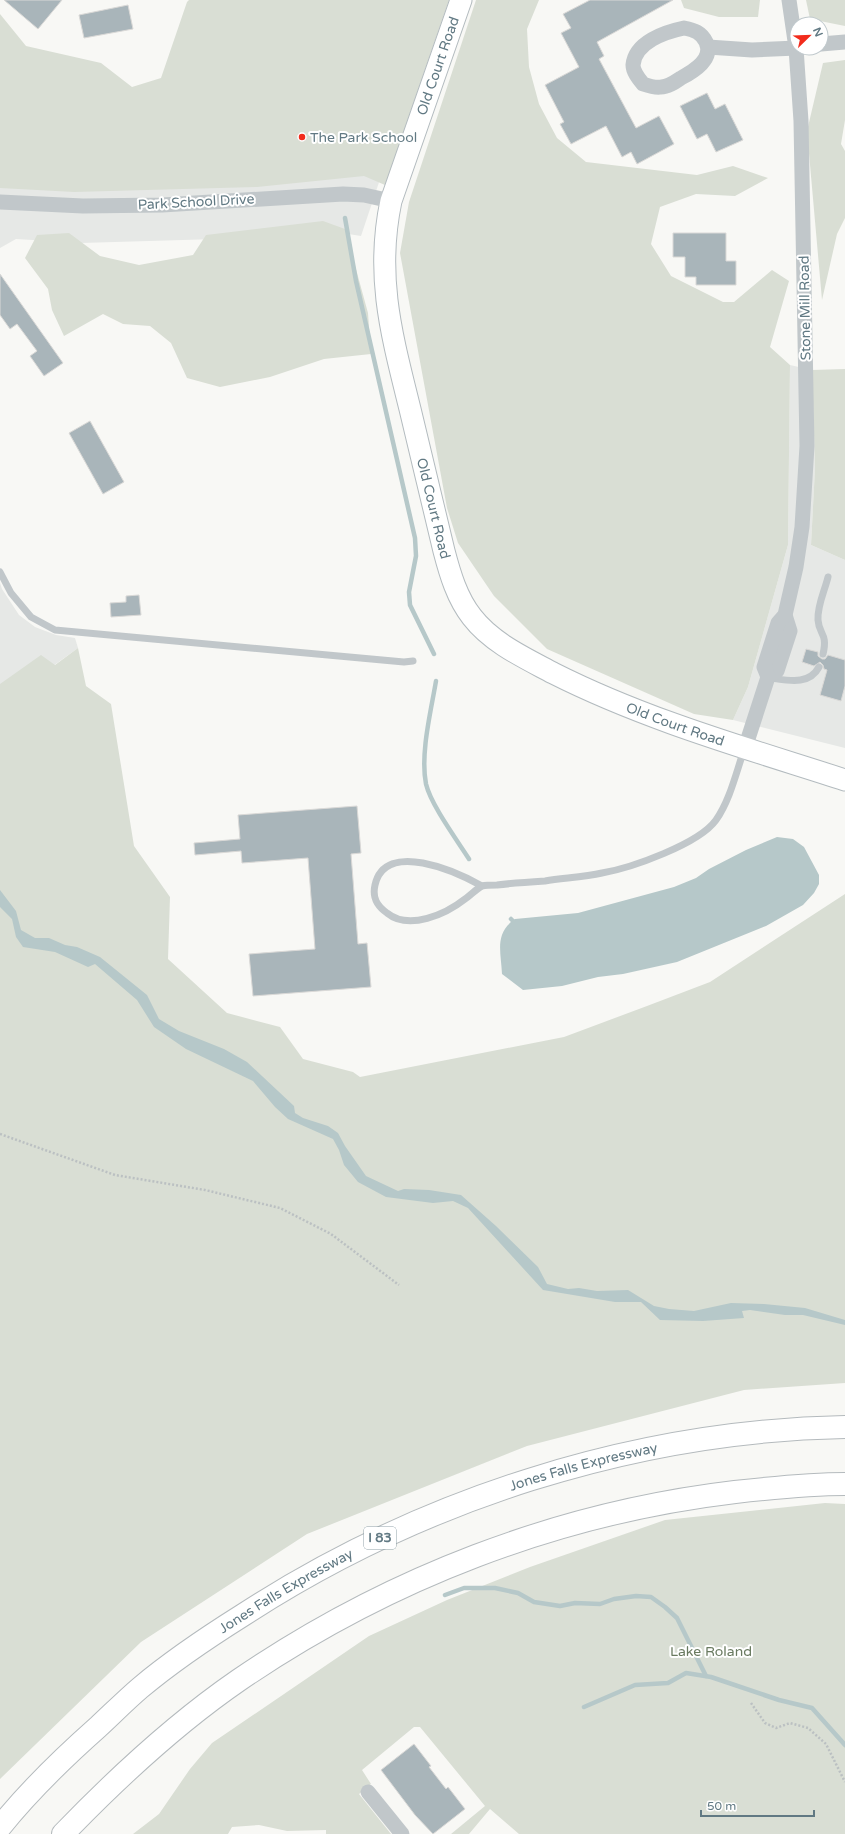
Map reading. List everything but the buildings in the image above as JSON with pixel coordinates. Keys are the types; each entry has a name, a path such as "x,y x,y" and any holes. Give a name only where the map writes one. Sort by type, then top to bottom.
{"highway":[{"name":"Jones Falls Expressway","path":"0,1827 70,1752 141,1687 210,1635 281,1590 347,1553 407,1525 465,1502 525,1481 590,1463 704,1440 770,1432 845,1427"},
{"path":"63,1834 104,1791 163,1740 239,1680 308,1637 373,1602 431,1574 488,1551 543,1532 655,1504 775,1487 845,1484"}],"main road":[{"name":"Old Court Road","path":"461,0 391,201 386,224 384,267 394,341 444,551 451,577 464,605 481,628 508,648 583,688 633,709 745,748 845,780"}],"street":[{"name":"Stone Mill Road","path":"789,0 791,16"},
{"path":"684,28 696,31 703,36 708,47 708,53 704,61 697,68 670,84 662,87 643,84 636,76 633,66 636,55 643,46 657,37 671,31 684,28"},
{"path":"829,43 845,42"},
{"path":"708,47 752,50 789,48"},
{"name":"Stone Mill Road","path":"745,748 768,677 764,667 778,623 785,616 802,527 807,446 801,121 797,56"},
{"name":"Park School Drive","path":"0,202 83,206 162,205 343,194 364,195 391,201"},
{"path":"368,1792 402,1834"}],"lane":[{"path":"0,572 11,593 31,617 55,630 404,662 412,660"},
{"path":"823,654 826,640 818,622 819,611 828,577"},
{"path":"768,677 798,680 807,679 817,672 819,667"},
{"path":"482,886 445,868 399,861 387,866 378,875 374,896 378,907 389,915 406,920 429,919 448,911 482,886 603,873 638,862 684,844 703,832 715,821 726,802 745,748"}],"path":[{"path":"0,1134 115,1174 205,1190 280,1208 331,1234 399,1285"},
{"path":"751,1703 765,1723 776,1728 790,1723 808,1728 826,1744 845,1782"}],"shaded area":[{"name":"The Park School","path":"440,0 361,236 323,230 217,239 81,243 16,239 0,248 0,115 191,159"},
{"path":"790,365 812,370 815,468 811,545 845,560 845,748 733,720 748,687 788,545"},
{"path":"0,583 2,589 19,615 35,627 56,635 75,638 78,648 0,704"},
{"path":"777,837 793,839 804,847 819,875 819,884 814,893 803,905 766,926 677,962 623,974 598,977 562,986 523,990 502,974 500,951 501,937 508,924 515,919 578,913 674,887 696,878 709,869 746,850"},
{"path":"0,890 16,911 21,930 35,938 49,938 65,945 77,947 100,957 147,995 159,1019 179,1031 224,1049 247,1062 294,1106 295,1113 303,1118 328,1126 338,1133 345,1146 366,1176 398,1191 404,1189 429,1190 461,1195 496,1226 538,1267 547,1284 568,1289 579,1288 597,1291 628,1290 654,1306 669,1309 694,1311 731,1303 764,1304 805,1308 845,1320 845,1325 803,1315 785,1315 750,1310 742,1311 744,1318 703,1321 660,1320 641,1302 615,1302 543,1290 468,1208 453,1201 433,1203 386,1197 358,1182 344,1165 339,1150 333,1139 288,1119 275,1107 253,1081 186,1049 154,1027 137,1000 95,964 88,967 55,952 23,947 16,937 12,919 0,907"}],"green space":[{"path":"189,0 449,0 385,185 364,176 257,187 74,192 0,188 0,14 26,46 101,63 132,87 161,78 187,2"},
{"path":"476,0 539,0 527,29 529,67 539,104 557,138 586,162 697,175 733,166 768,178 735,196 696,194 660,207 651,244 671,276 723,302 734,302 772,270 789,281 770,347 790,365 788,545 748,687 733,720 694,714 547,649 494,596 458,543 447,508 400,253 409,202"},
{"path":"681,0 760,0 758,17 719,17 684,8"},
{"path":"806,0 845,0 845,26 829,23 829,16 809,16"},
{"path":"845,60 845,120 841,144 845,151 845,218 837,234 822,300 807,131 823,63"},
{"path":"323,221 345,229 368,313 371,354 324,359 270,377 220,387 187,378 171,343 150,326 123,324 103,314 64,336 52,310 48,289 25,258 37,235 69,233 100,256 139,265 193,255 206,235"},
{"path":"845,369 845,560 811,545 815,468 812,370"},
{"path":"78,648 86,686 111,704 134,846 170,897 168,959 227,1013 280,1027 303,1059 353,1072 360,1077 564,1037 710,982 845,894 845,1383 744,1390 527,1446 307,1534 141,1642 0,1779 0,684 41,655 55,665"},
{"name":"Lake Roland","path":"825,1503 845,1504 845,1834 519,1834 490,1809 469,1834 451,1834 485,1806 420,1727 414,1727 362,1770 371,1784 359,1794 391,1834 326,1834 326,1830 287,1831 259,1825 232,1827 228,1834 133,1834 159,1814 190,1769 212,1743 369,1636 447,1600 530,1567 665,1520"}],"waterway":[{"path":"345,218 356,281 415,538 416,556 409,592 410,605 434,654"},
{"path":"436,681 425,746 424,759 426,784 433,802 469,859"},
{"path":"445,1595 464,1588 495,1588 518,1593 534,1602 560,1606 575,1603 600,1604 614,1599 636,1596 651,1597 677,1618 706,1676"},
{"path":"584,1707 635,1685 668,1683 686,1673 711,1677 779,1700 812,1708 845,1745"}],"place":[{"name":"The Park School","path":"302,137"}]}
